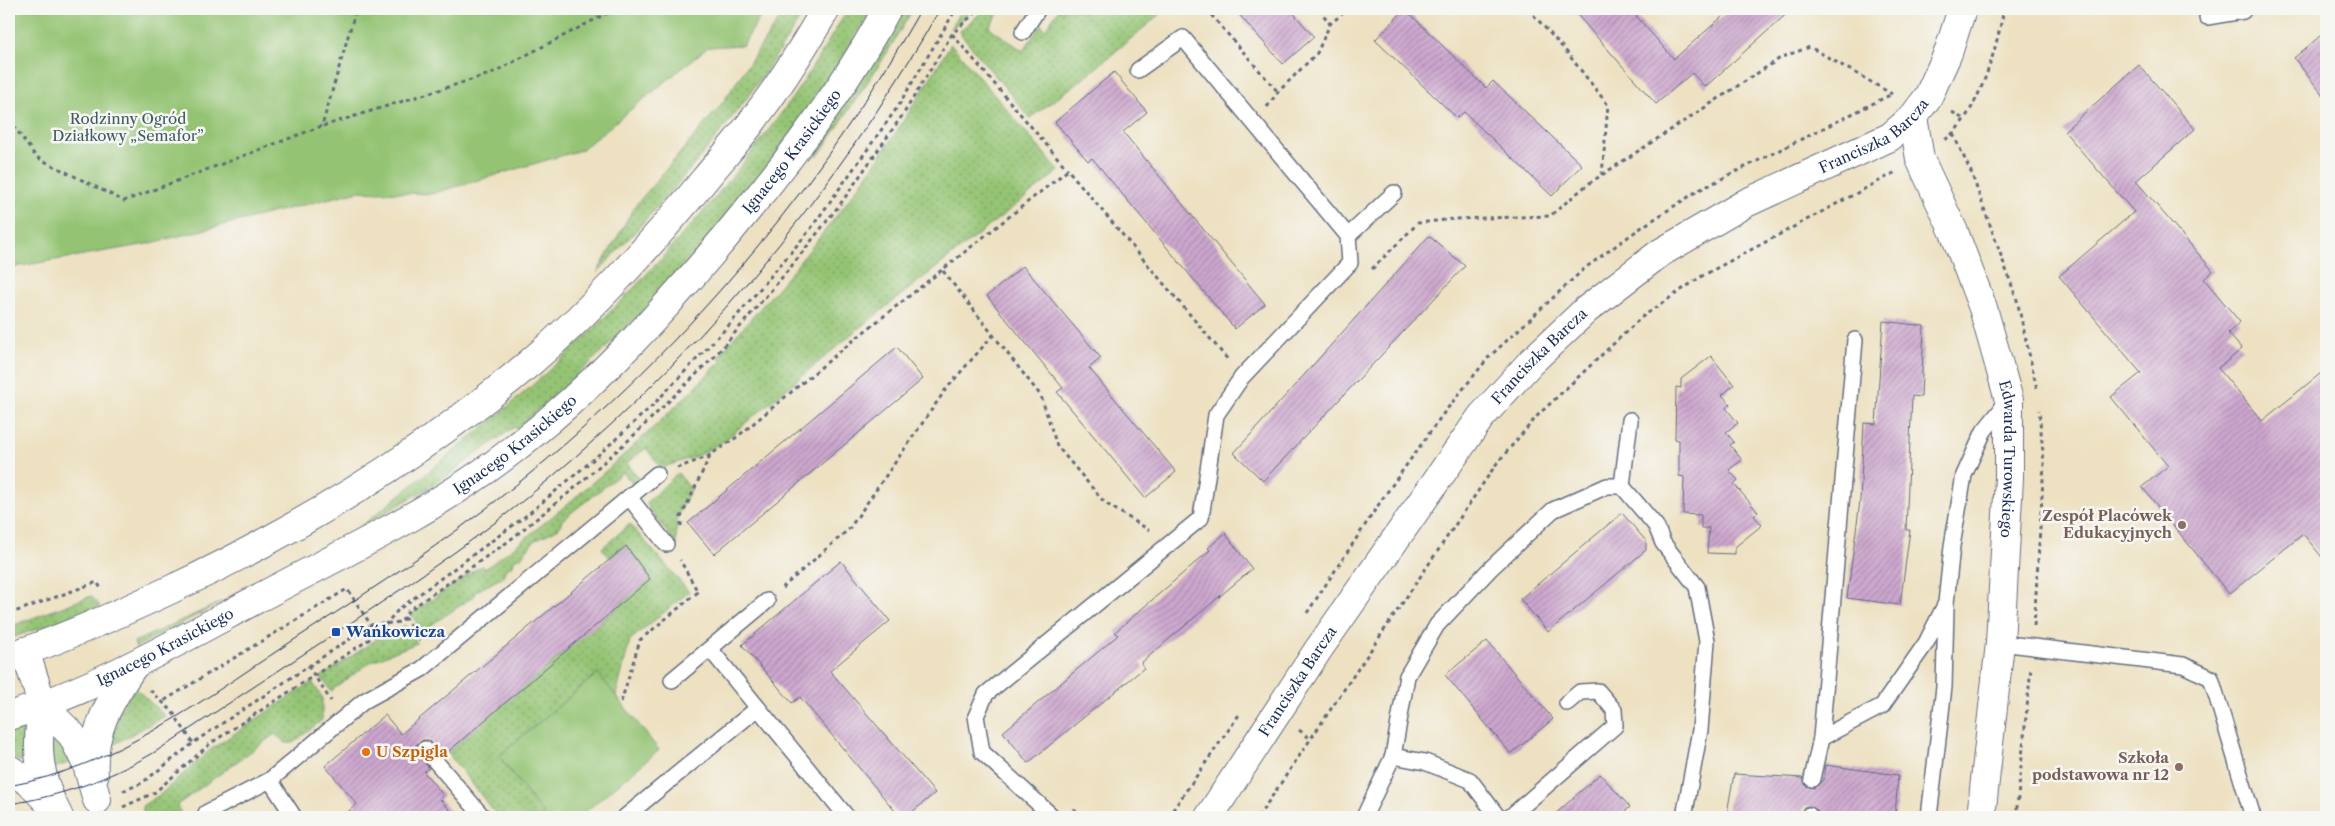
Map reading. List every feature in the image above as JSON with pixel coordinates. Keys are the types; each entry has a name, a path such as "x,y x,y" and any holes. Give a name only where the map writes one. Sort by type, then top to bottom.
{"street":[{"path":"109,804 72,735 43,706 17,654 114,616 219,567 358,488 472,409 533,360 608,290 681,209 759,114 800,53 826,9"},
{"name":"Ignacego Krasickiego","path":"9,716 43,706 134,665 419,512 499,461 547,422 613,362 694,277 786,164 831,99 887,9"},
{"name":"Franciszka Barcza","path":"1210,817 1318,650 1476,425 1531,362 1586,310 1660,254 1746,203 1890,137 1914,117 1928,97 1948,53 1962,9"},
{"name":"Edwarda Turowskiego","path":"1914,117 1920,158 1954,232 1983,308 2008,400 2009,478 2000,643 1981,817"},
{"path":"109,804 94,762 98,732 109,702 134,665"},
{"path":"43,706 38,735 38,757 58,816"},
{"path":"9,769 29,782 45,797 58,816"}],"lane":[{"path":"1023,32 1038,9"},
{"path":"2208,17 2243,11 2243,9"},
{"path":"1053,817 982,752 976,716 986,694 1201,518 1216,414 1242,377 1350,263 1348,236 1182,38 1138,70"},
{"path":"1348,236 1394,193"},
{"path":"1812,779 1821,738 1855,340"},
{"path":"1929,817 1944,687 1946,603 1952,546 1964,475 1984,431 2008,400"},
{"path":"1630,420 1622,486 1656,526 1663,543 1697,587 1707,641 1700,730 1684,817"},
{"path":"208,817 206,812 270,780 364,701 422,669 657,474"},
{"path":"1364,817 1393,756 1407,676 1437,625 1552,510 1607,486 1622,486"},
{"path":"629,498 666,544"},
{"path":"672,680 768,602"},
{"path":"1821,738 1882,706 1926,643 1946,603"},
{"path":"2000,643 2183,665 2211,678 2253,817"},
{"path":"710,649 842,815"},
{"path":"1510,817 1615,726 1614,710 1598,691 1580,692 1567,704"},
{"path":"626,817 758,708"},
{"path":"425,749 483,817"},
{"path":"1393,756 1425,762 1470,780 1498,817"},
{"path":"270,780 294,817"}],"path":[{"path":"322,126 356,9"},
{"path":"9,119 36,157 124,201 322,126 490,74 615,9"},
{"path":"109,804 154,793 211,743 376,635 405,604 473,556 564,485 625,431 708,349 784,263 834,199 897,108 956,9"},
{"path":"109,804 142,783 193,743 371,625 401,622 408,611 506,543 570,492 638,431 716,355 790,268 841,204 904,113 952,34 979,9"},
{"path":"1206,9 1278,92"},
{"path":"1319,9 1330,24"},
{"path":"1254,122 1278,92 1317,54 1330,24 1348,9"},
{"path":"1528,9 1565,50 1608,105 1602,176"},
{"path":"1258,817 1497,463 1540,414 1642,317 1687,286 1920,158 1953,134 1965,120 1991,64 2004,9"},
{"path":"952,34 1242,377"},
{"path":"1370,272 1418,223 1454,219 1550,216 1588,184 1782,57 1810,47 1892,94"},
{"path":"657,474 710,455 737,437 855,339 1068,170"},
{"path":"942,271 1041,396 1057,446 1105,503 1148,530"},
{"path":"768,602 849,529 946,388 993,335"},
{"path":"680,533 681,517 710,455"},
{"path":"621,702 640,640 698,592 679,559 666,544"},
{"path":"9,614 97,582 105,597"},
{"path":"162,702 347,589 371,625"},
{"path":"404,616 420,640"},
{"path":"308,666 327,694"},
{"path":"148,688 172,711 193,743"},
{"path":"1069,807 1085,817"}],"green space":[{"name":"Rodzinny Ogród Działkowy „Semafor”","path":"9,9 765,9 743,45 708,47 581,150 431,194 359,191 147,244 9,268"},
{"path":"786,9 805,9 759,81 682,179 597,273 635,206 721,105"},
{"path":"848,9 872,9 836,68 756,181 666,286 568,384 516,429 514,427 440,481 359,528 475,434 560,361 665,255 738,170 783,111"},
{"path":"904,9 913,9 885,56 818,156 812,152 860,81"},
{"path":"962,9 973,9 950,30 960,11"},
{"path":"985,9 1001,9 989,27 1023,51 1041,25 1046,29 1059,9 1166,9 1084,78 1030,118 959,32"},
{"path":"951,44 1059,171 858,329 724,441 697,456 661,468 646,448 627,463 639,479 633,484 623,472 562,520 559,528 534,541 521,557 514,560 513,565 505,570 503,577 475,592 473,597 431,625 432,631 425,637 411,614 476,569 483,566 485,569 517,545 608,470 721,361 719,358 723,350 795,268 862,182 897,131"},
{"path":"678,473 691,489 677,517 676,544 649,509 647,502"},
{"path":"630,524 689,592 630,640 616,696 598,673 499,756 545,817 498,817 447,752 650,579 626,546 610,558 602,548"},
{"path":"91,596 100,606 9,639 9,627"},
{"path":"222,602 136,647 136,648 134,642"},
{"path":"405,625 417,643 372,661 331,691 321,677 383,635 388,638"},
{"path":"598,673 659,750 579,817 545,817 499,756"},
{"path":"312,682 322,697 322,720 293,743 286,743 275,734 177,805 183,817 145,817 142,806 161,794 210,750"},
{"path":"135,688 165,716 109,747 118,713"},
{"path":"19,728 23,731 25,757 20,762 9,756 9,732"},
{"path":"54,729 72,762 53,768 50,730"}],"building":[{"path":"1234,9 1290,9 1314,37 1283,64"},
{"path":"1405,9 1486,88 1493,81 1582,165 1552,196 1464,112 1457,118 1375,40"},
{"path":"1572,9 1630,9 1674,59 1731,9 1792,9 1705,87 1692,73 1656,104"},
{"path":"2326,31 2326,99 2294,58"},
{"path":"2139,65 2195,129 2136,181 2213,271 2204,279 2240,322 2228,333 2242,349 2218,368 2262,421 2326,369 2326,562 2303,534 2229,594 2142,487 2168,466 2111,397 2141,373 2059,276 2134,212 2064,131"},
{"path":"1114,72 1147,112 1123,132 1265,304 1235,329 1092,158 1088,161 1055,122"},
{"path":"1429,236 1465,266 1263,481 1234,453"},
{"path":"1023,266 1101,358 1089,368 1176,472 1145,498 1057,392 1063,388 987,296"},
{"path":"1883,321 1924,326 1921,397 1912,396 1906,530 1910,530 1900,605 1847,598 1860,501 1864,423 1876,424"},
{"path":"897,347 923,379 714,554 688,523"},
{"path":"1711,356 1734,385 1722,395 1730,404 1726,408 1738,423 1726,432 1734,442 1730,445 1742,460 1729,470 1738,480 1734,484 1758,512 1754,516 1762,525 1735,547 1735,554 1707,553 1709,528 1701,528 1701,515 1683,514 1684,477 1679,476 1679,440 1675,439 1676,387 1681,388 1681,379"},
{"path":"1622,513 1646,541 1646,550 1548,632 1520,599"},
{"path":"1225,533 1252,569 1141,663 1144,668 1028,763 1003,732 1118,635 1115,632 1210,550 1208,548"},
{"path":"626,546 650,579 443,756 429,740 423,740 416,745 418,755 429,768 424,772 443,795 440,799 456,817 342,817 357,804 325,766 385,715 401,734"},
{"path":"841,561 890,621 830,671 935,793 906,817 900,817 800,697 792,703 742,645"},
{"path":"1487,641 1553,719 1511,754 1445,675"},
{"path":"1825,765 1898,775 1895,817 1819,817 1817,810 1809,806 1804,807 1800,815 1727,813 1734,774 1803,778 1806,786 1814,788 1823,780"},
{"path":"1600,774 1630,807 1619,817 1552,817"}],"tram line":[{"path":"9,786 48,777 85,764 120,748 187,710 435,546 549,458 611,402 671,343 728,282 781,217 831,150 878,81 921,9"},
{"path":"9,804 29,801 85,785 138,762 155,752 451,555 519,504 582,451 642,396 699,337 753,276 804,213 852,147 898,79 940,9"}],"place":[{"name":"Zespół Placówek Edukacyjnych","path":"2182,525"},
{"name":"Wańkowicza","path":"336,632"},
{"name":"U Szpigla","path":"366,752"},
{"name":"Szkoła podstawowa nr 12","path":"2179,767"}]}
